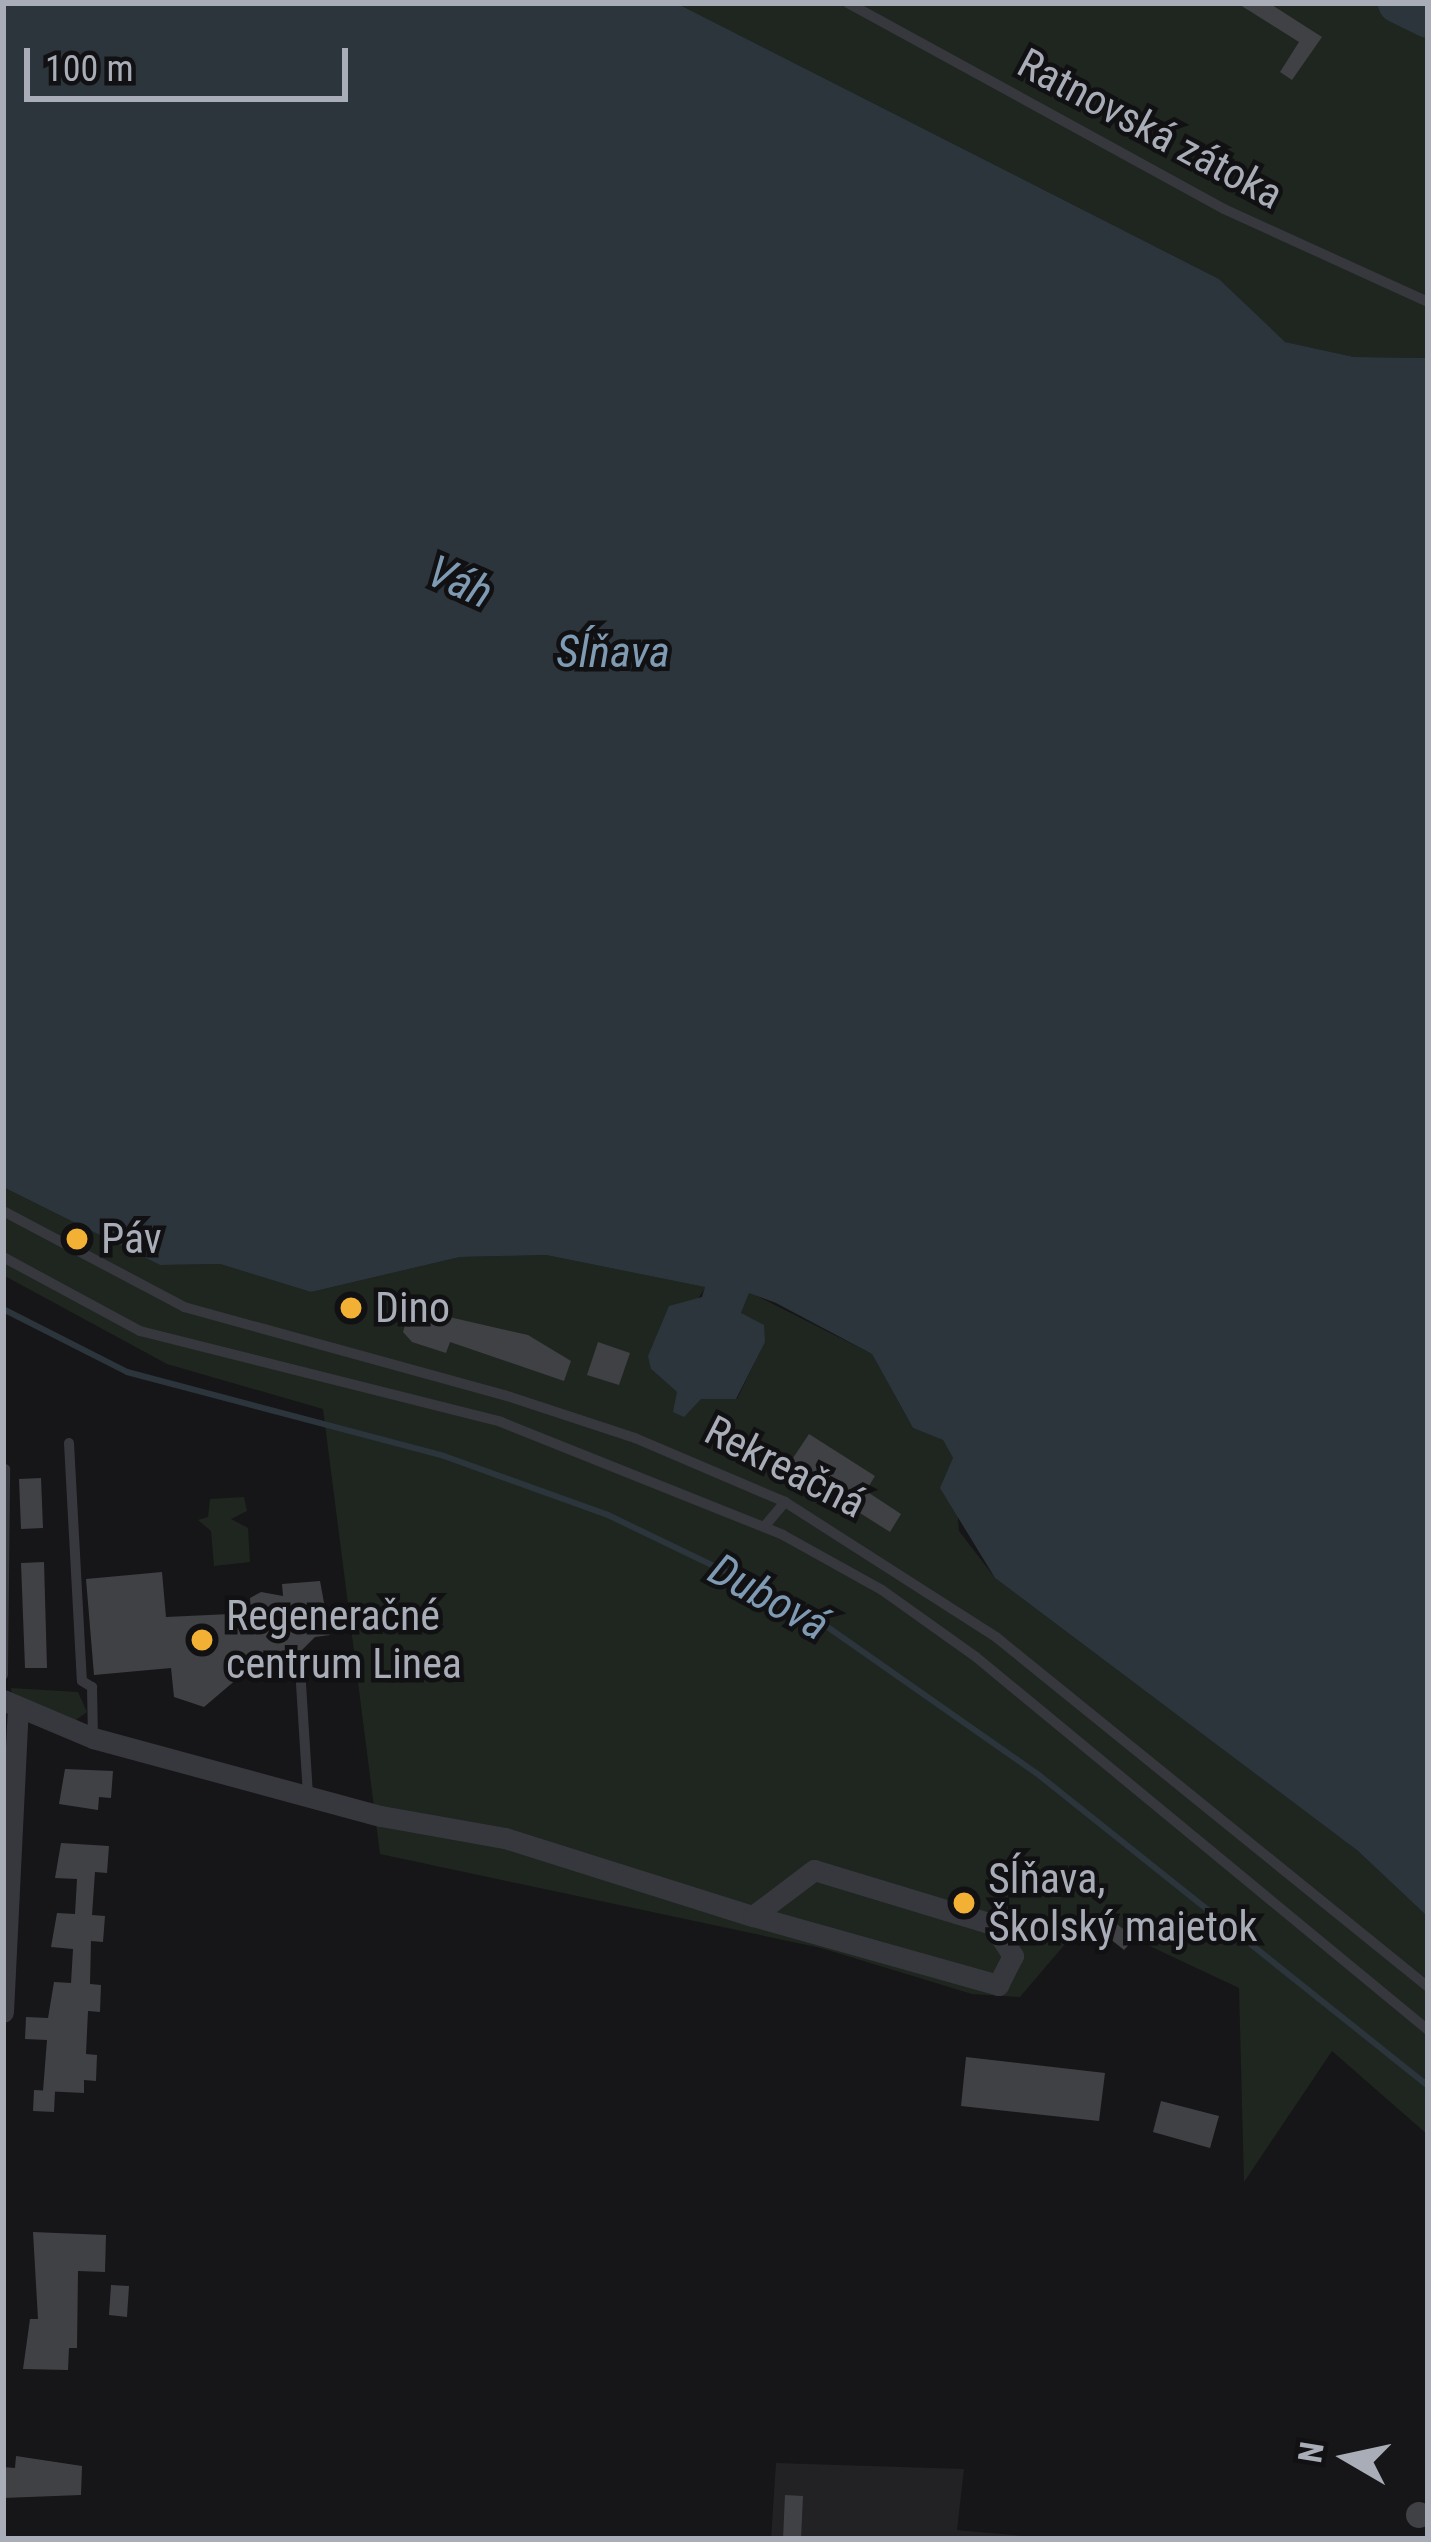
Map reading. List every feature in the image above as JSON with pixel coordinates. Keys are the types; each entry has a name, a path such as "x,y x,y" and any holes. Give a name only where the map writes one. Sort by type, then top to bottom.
{"street":[{"path":"3,2012 11,1704 93,1738 308,1795 505,1838 753,1916 998,1985 1013,1956 992,1924 814,1870 753,1916"}],"lane":[{"name":"Ratnovská zátoka","path":"848,3 1224,209 1428,302"},
{"name":"Rekreačná","path":"3,1211 184,1307 504,1395 634,1438 785,1502 996,1637 1428,1987"},
{"path":"3,1257 140,1331 501,1422 764,1527 882,1590 976,1657 1428,2030"},
{"path":"69,1443 82,1681 92,1687 93,1738"},
{"path":"3,1676 5,1469"},
{"path":"764,1527 785,1502"},
{"path":"300,1668 308,1795"}],"shaded area":[{"path":"676,3 1428,3 1428,358 1354,357 1284,342 1219,279"},
{"path":"3,1187 160,1265 220,1264 311,1292 460,1257 546,1255 706,1287 651,1369 677,1392 701,1398 737,1399 765,1341 741,1313 749,1292 872,1354 913,1428 943,1440 953,1458 959,1531 995,1578 1358,1851 1428,1917 1428,2135 1332,2051 1244,2182 1239,1988 1088,1917 1020,1997 972,1994 821,1948 380,1854 323,1409 167,1364 3,1275"},
{"path":"244,1497 247,1511 231,1519 248,1528 250,1562 214,1566 211,1531 198,1520 208,1517 210,1499"},
{"path":"11,1688 78,1692 87,1712 70,1724 12,1697"},
{"path":"776,2463 964,2469 957,2530 1055,2539 771,2539"}],"water":[{"name":"Sĺňava","path":"3,3 676,3 1219,279 1285,342 1354,357 1428,358 1428,1917 1358,1851 995,1578 940,1488 953,1458 943,1440 913,1428 872,1354 776,1303 749,1293 741,1313 764,1325 765,1342 736,1399 701,1399 684,1417 673,1412 677,1392 651,1369 648,1356 669,1306 702,1297 705,1287 546,1255 460,1257 311,1292 220,1264 160,1265 3,1187"}],"building":[{"path":"1237,3 1269,3 1322,37 1292,80 1280,72 1299,42"},
{"path":"410,1308 528,1335 571,1361 564,1381 450,1342 446,1353 412,1342 403,1332"},
{"path":"598,1342 630,1353 619,1385 587,1375"},
{"path":"809,1434 875,1476 866,1491 901,1514 890,1532 787,1467"},
{"path":"41,1478 43,1528 21,1529 19,1479"},
{"path":"44,1562 47,1668 25,1668 21,1563"},
{"name":"Regeneračné centrum Linea","path":"162,1572 166,1617 251,1613 250,1598 261,1592 283,1596 282,1584 320,1581 330,1635 315,1637 294,1658 257,1662 204,1707 174,1697 171,1668 94,1675 86,1579"},
{"path":"65,1769 113,1771 111,1798 99,1797 98,1810 59,1804"},
{"path":"61,1843 109,1846 107,1873 95,1872 92,1915 105,1916 103,1942 91,1941 90,1984 101,1985 100,2012 88,2011 86,2054 97,2055 96,2081 84,2080 84,2093 43,2091 47,2040 25,2039 26,2017 48,2018 54,1982 71,1983 73,1949 51,1947 57,1913 75,1914 77,1879 55,1878"},
{"path":"1114,1922 1135,1938 1124,1950 1104,1934"},
{"path":"966,2057 1105,2073 1099,2121 961,2106"},
{"path":"34,2090 55,2091 54,2112 33,2111"},
{"path":"1161,2101 1219,2116 1210,2148 1153,2132"},
{"path":"33,2232 106,2235 105,2272 78,2271 77,2348 69,2348 68,2370 23,2369 30,2319 38,2319"},
{"path":"111,2285 129,2286 127,2317 109,2315"},
{"path":"16,2456 82,2466 81,2495 3,2498 3,2467 15,2468"},
{"path":"785,2495 803,2496 801,2539 783,2539"},
{"path":"1419,2502 1432,2515 1419,2528 1406,2515"}],"waterway":[{"path":"1397,3 1428,18"},
{"name":"Dubová","path":"3,1309 127,1372 444,1456 608,1515 799,1607 1040,1776 1428,2086"}],"place":[{"name":"Páv","path":"77,1239"},
{"name":"Dino","path":"351,1308"},
{"name":"Regeneračné centrum Linea","path":"202,1640"},
{"name":"Sĺňava, Školský majetok","path":"964,1903"}],"water label":[{"name":"Váh","path":"460,582"}]}
